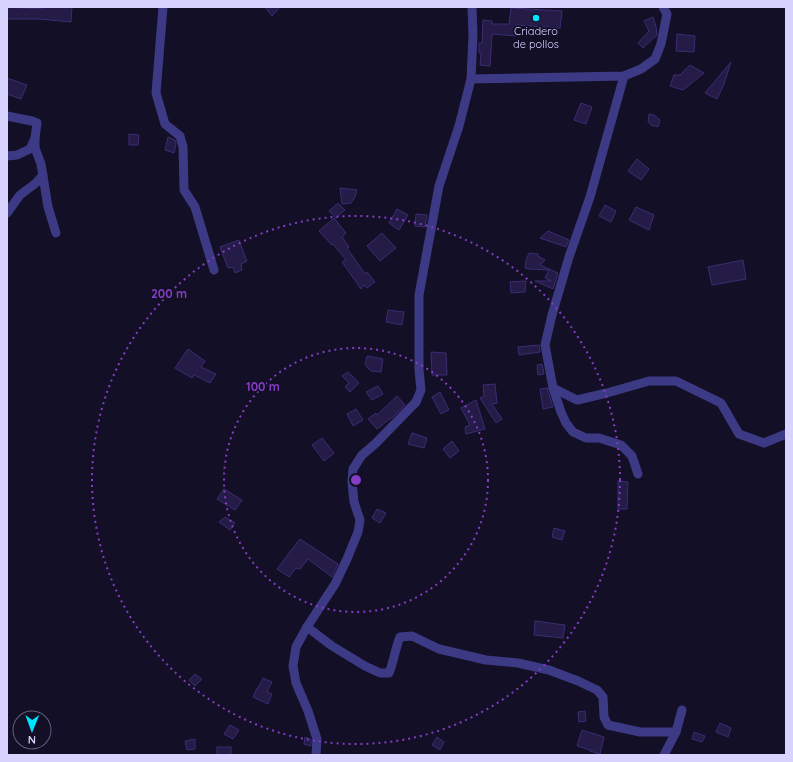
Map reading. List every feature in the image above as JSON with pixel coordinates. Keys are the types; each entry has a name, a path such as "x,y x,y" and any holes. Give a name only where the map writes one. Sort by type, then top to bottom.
{"street":[{"path":"163,7 156,93 165,124 180,136 183,147 184,190 195,207 214,270"},
{"path":"316,755 317,739 308,711 296,683 293,666 296,647 335,584 358,532 360,520 354,502 352,482 354,469 362,455 375,444 416,402 421,390 419,363 419,295 439,186 460,126 471,79 473,36 472,7"},
{"path":"471,79 624,76 641,69 655,59 661,44 667,14 663,7"},
{"path":"624,76 590,198 563,279 545,345 552,388 566,423 573,432 586,438 599,438 621,445 632,456 638,474"},
{"path":"7,116 37,123 35,148 41,164 48,207 56,233"},
{"path":"7,156 17,155 30,149 35,138"},
{"path":"7,213 20,195 36,183 43,175"},
{"path":"552,388 578,400 649,381 676,381 721,403 739,434 764,443 786,434"},
{"path":"307,627 332,646 365,666 380,673 389,673 394,661 396,647 400,637 412,636 439,649 486,660 518,663 549,670 597,690 603,697 604,717 608,725 640,732 676,732"},
{"path":"664,755 676,732 682,710"}],"building":[{"path":"7,7 42,9 42,7 72,7 71,22 39,19 7,19"},
{"path":"265,7 280,7 272,16"},
{"path":"511,8 562,11 560,28 517,25 516,36 492,34 490,66 480,65 481,53 479,53 479,43 482,43 483,20 492,21 492,24 509,24"},
{"path":"653,17 657,35 643,48 638,43 649,31 644,21"},
{"path":"677,34 695,36 694,52 676,51"},
{"path":"731,62 724,84 717,99 705,93"},
{"path":"690,65 704,73 683,90 670,86 674,75 680,75"},
{"path":"7,78 27,85 21,99 7,94"},
{"path":"581,103 592,107 586,124 574,120"},
{"path":"649,114 654,115 660,120 658,127 651,125 648,121"},
{"path":"129,134 139,135 138,145 129,145"},
{"path":"168,137 175,140 176,144 174,153 165,150"},
{"path":"637,159 649,169 641,180 628,171"},
{"path":"340,188 357,190 351,203 342,204"},
{"path":"338,203 345,210 336,218 329,211"},
{"path":"605,205 616,211 611,222 599,216"},
{"path":"636,207 654,215 649,230 629,220"},
{"path":"397,209 408,215 399,230 389,223"},
{"path":"416,214 427,215 425,227 415,226"},
{"path":"334,218 346,233 342,237 349,247 347,248 365,274 367,272 375,282 367,288 364,285 361,289 342,262 346,260 333,244 332,245 319,231"},
{"path":"548,231 569,240 566,247 540,238"},
{"path":"382,233 396,248 380,261 367,246"},
{"path":"239,240 247,261 241,264 242,270 235,273 233,267 228,268 220,247"},
{"path":"529,253 538,254 538,256 545,260 540,265 558,273 553,289 535,281 551,281 545,278 549,270 525,268"},
{"path":"743,260 746,279 712,285 708,267"},
{"path":"526,281 525,292 511,293 510,282"},
{"path":"388,310 404,312 402,325 386,322"},
{"path":"539,345 540,352 519,355 518,347"},
{"path":"188,349 205,361 201,367 216,374 210,383 194,375 192,378 175,368"},
{"path":"431,352 446,353 447,375 432,375"},
{"path":"367,356 383,359 381,372 371,371 365,365"},
{"path":"542,364 544,374 538,375 537,365"},
{"path":"348,372 359,383 350,392 345,387 349,383 342,376"},
{"path":"495,384 497,403 492,404 502,419 496,423 480,398 484,396 483,385"},
{"path":"378,386 383,394 372,400 366,392"},
{"path":"547,388 553,407 543,409 540,389"},
{"path":"440,392 449,410 441,414 432,397"},
{"path":"397,396 405,405 392,418 377,429 368,419 376,413 377,415"},
{"path":"476,400 485,429 466,434 465,427 470,425 461,408"},
{"path":"356,409 363,420 353,426 347,414"},
{"path":"412,433 427,438 424,448 408,444"},
{"path":"322,438 334,453 324,461 312,445"},
{"path":"452,441 459,451 450,458 443,449"},
{"path":"618,481 628,482 627,509 618,509"},
{"path":"224,489 242,500 235,510 217,499"},
{"path":"377,509 386,513 380,523 372,518"},
{"path":"225,517 235,523 230,530 219,522"},
{"path":"554,528 565,531 562,540 552,537"},
{"path":"300,539 338,564 332,577 308,559 300,569 296,568 289,577 277,569"},
{"path":"535,621 565,625 563,638 534,635"},
{"path":"195,674 202,679 195,686 189,680"},
{"path":"263,678 272,682 267,692 272,694 268,704 253,697"},
{"path":"585,711 586,721 579,722 578,712"},
{"path":"720,723 731,728 728,737 716,732"},
{"path":"230,725 239,730 233,739 224,734"},
{"path":"582,730 604,737 600,754 577,746"},
{"path":"694,732 705,736 702,742 692,739"},
{"path":"305,737 311,739 311,746 304,744"},
{"path":"437,737 444,742 440,750 432,745"},
{"path":"195,739 195,749 187,750 185,741"},
{"path":"217,747 231,747 231,755 217,755"}],"place":[{"name":"Criadero de pollos","path":"536,18"}]}
